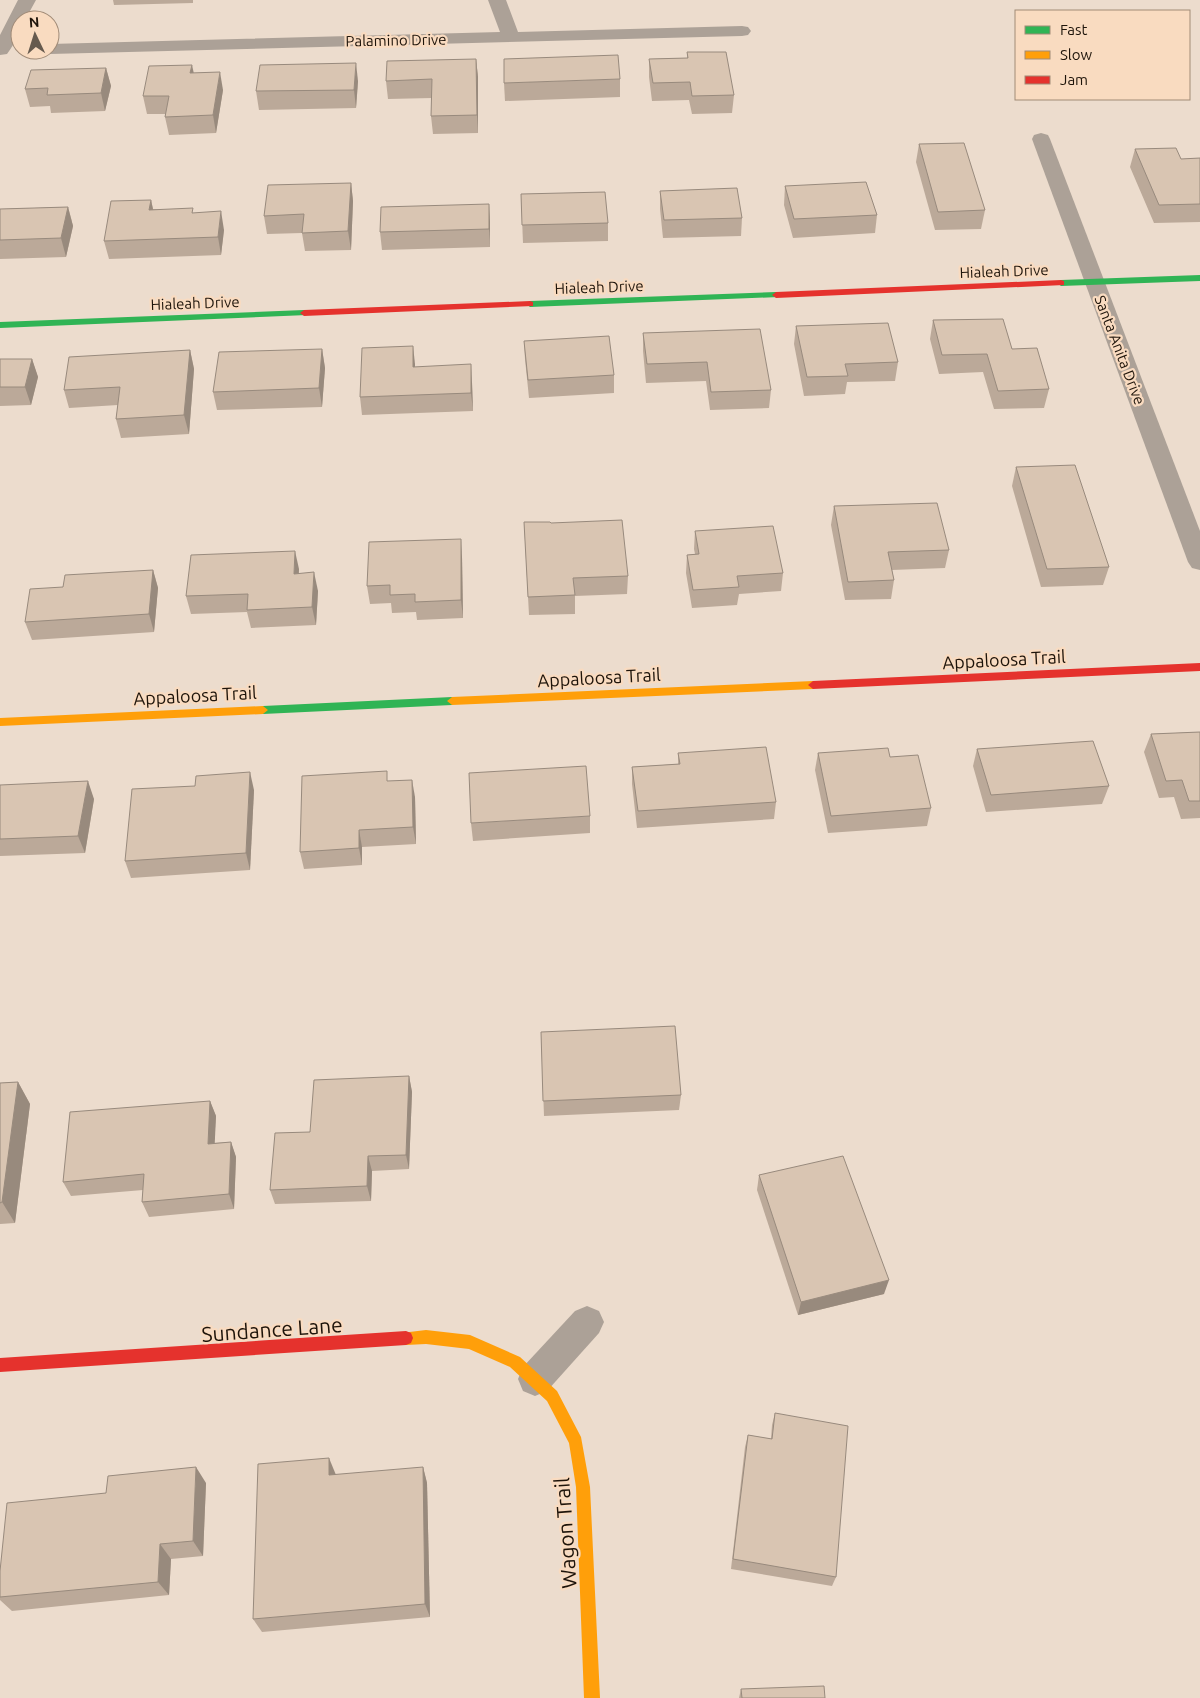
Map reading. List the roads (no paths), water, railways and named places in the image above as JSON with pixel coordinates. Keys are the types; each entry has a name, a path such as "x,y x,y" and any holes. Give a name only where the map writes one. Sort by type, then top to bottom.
{"street":[{"path":"1,50 27,0"},
{"path":"498,0 511,37"},
{"name":"Palamino Drive","path":"60,49 742,31"},
{"name":"Santa Anita Drive","path":"1041,139 1200,562"},
{"name":"Hialeah Drive","path":"0,325 1200,278"},
{"name":"Appaloosa Trail","path":"0,722 1200,667"},
{"path":"535,1379 588,1322"},
{"name":"Sundance Lane","path":"0,1365 426,1337 470,1342 515,1362 535,1379"},
{"name":"Wagon Trail","path":"535,1379 552,1396 576,1442 583,1487 592,1698"}]}
